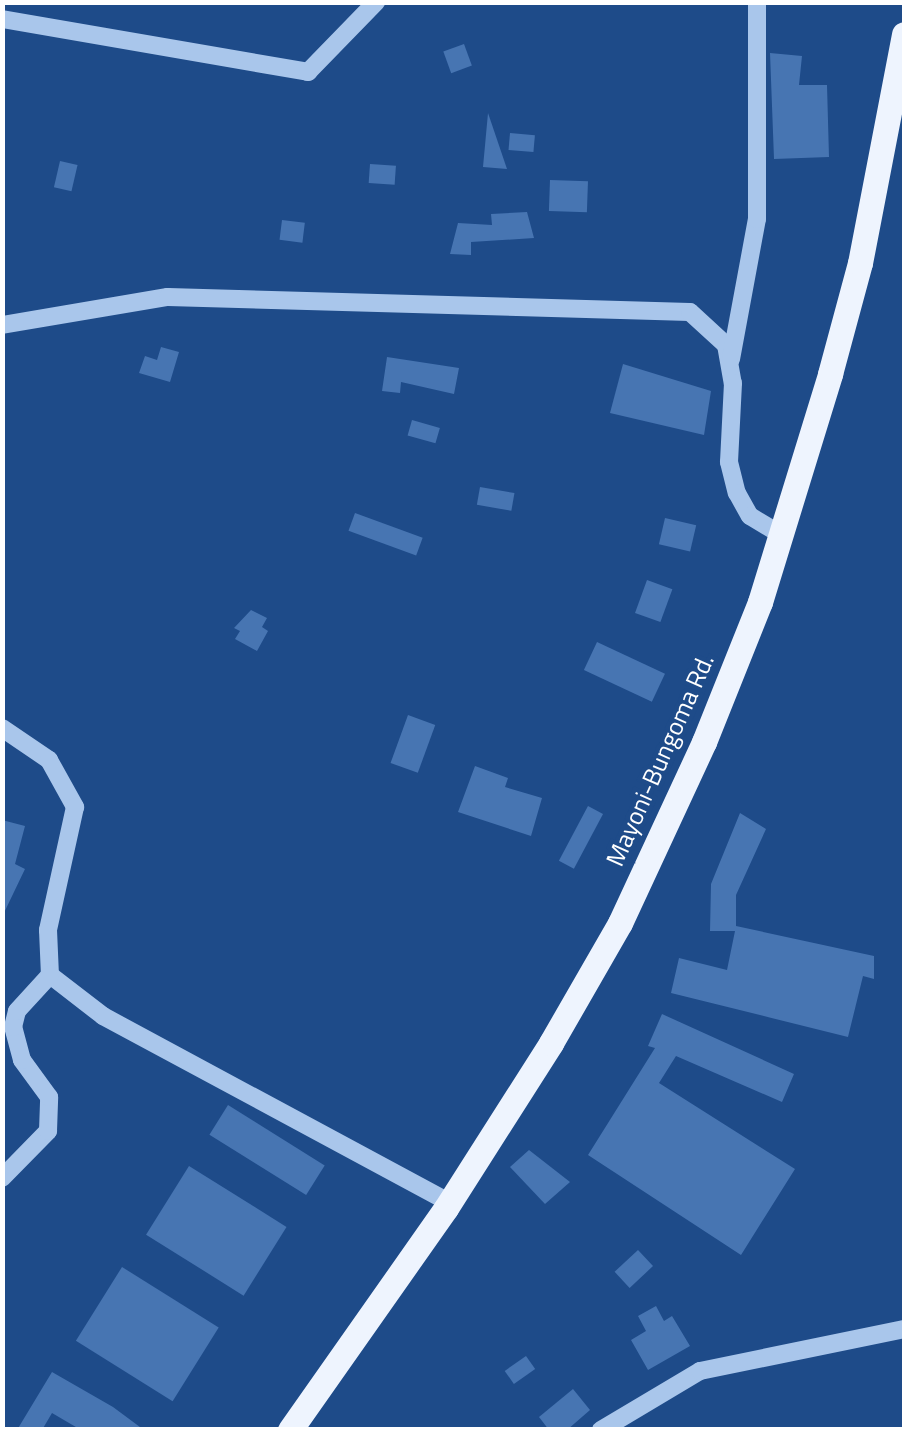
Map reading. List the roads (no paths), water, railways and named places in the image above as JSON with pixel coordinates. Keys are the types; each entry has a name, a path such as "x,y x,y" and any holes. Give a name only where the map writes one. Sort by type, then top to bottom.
{"main road":[{"name":"Mayoni-Bungoma Rd.","path":"290,1430 450,1202 628,908 704,742 782,535 860,263 904,34"}],"street":[{"path":"2,19 308,72 376,2"},
{"path":"730,363 757,219 757,2"},
{"path":"2,326 168,297 669,308 706,320 726,344 730,363 732,479 750,516 782,535"},
{"path":"2,728 50,760 75,807 48,930 50,976 17,1011 13,1027 22,1060 49,1097 48,1131 2,1178"},
{"path":"50,976 103,1016 450,1202"},
{"path":"601,1430 700,1371 904,1330"}]}
